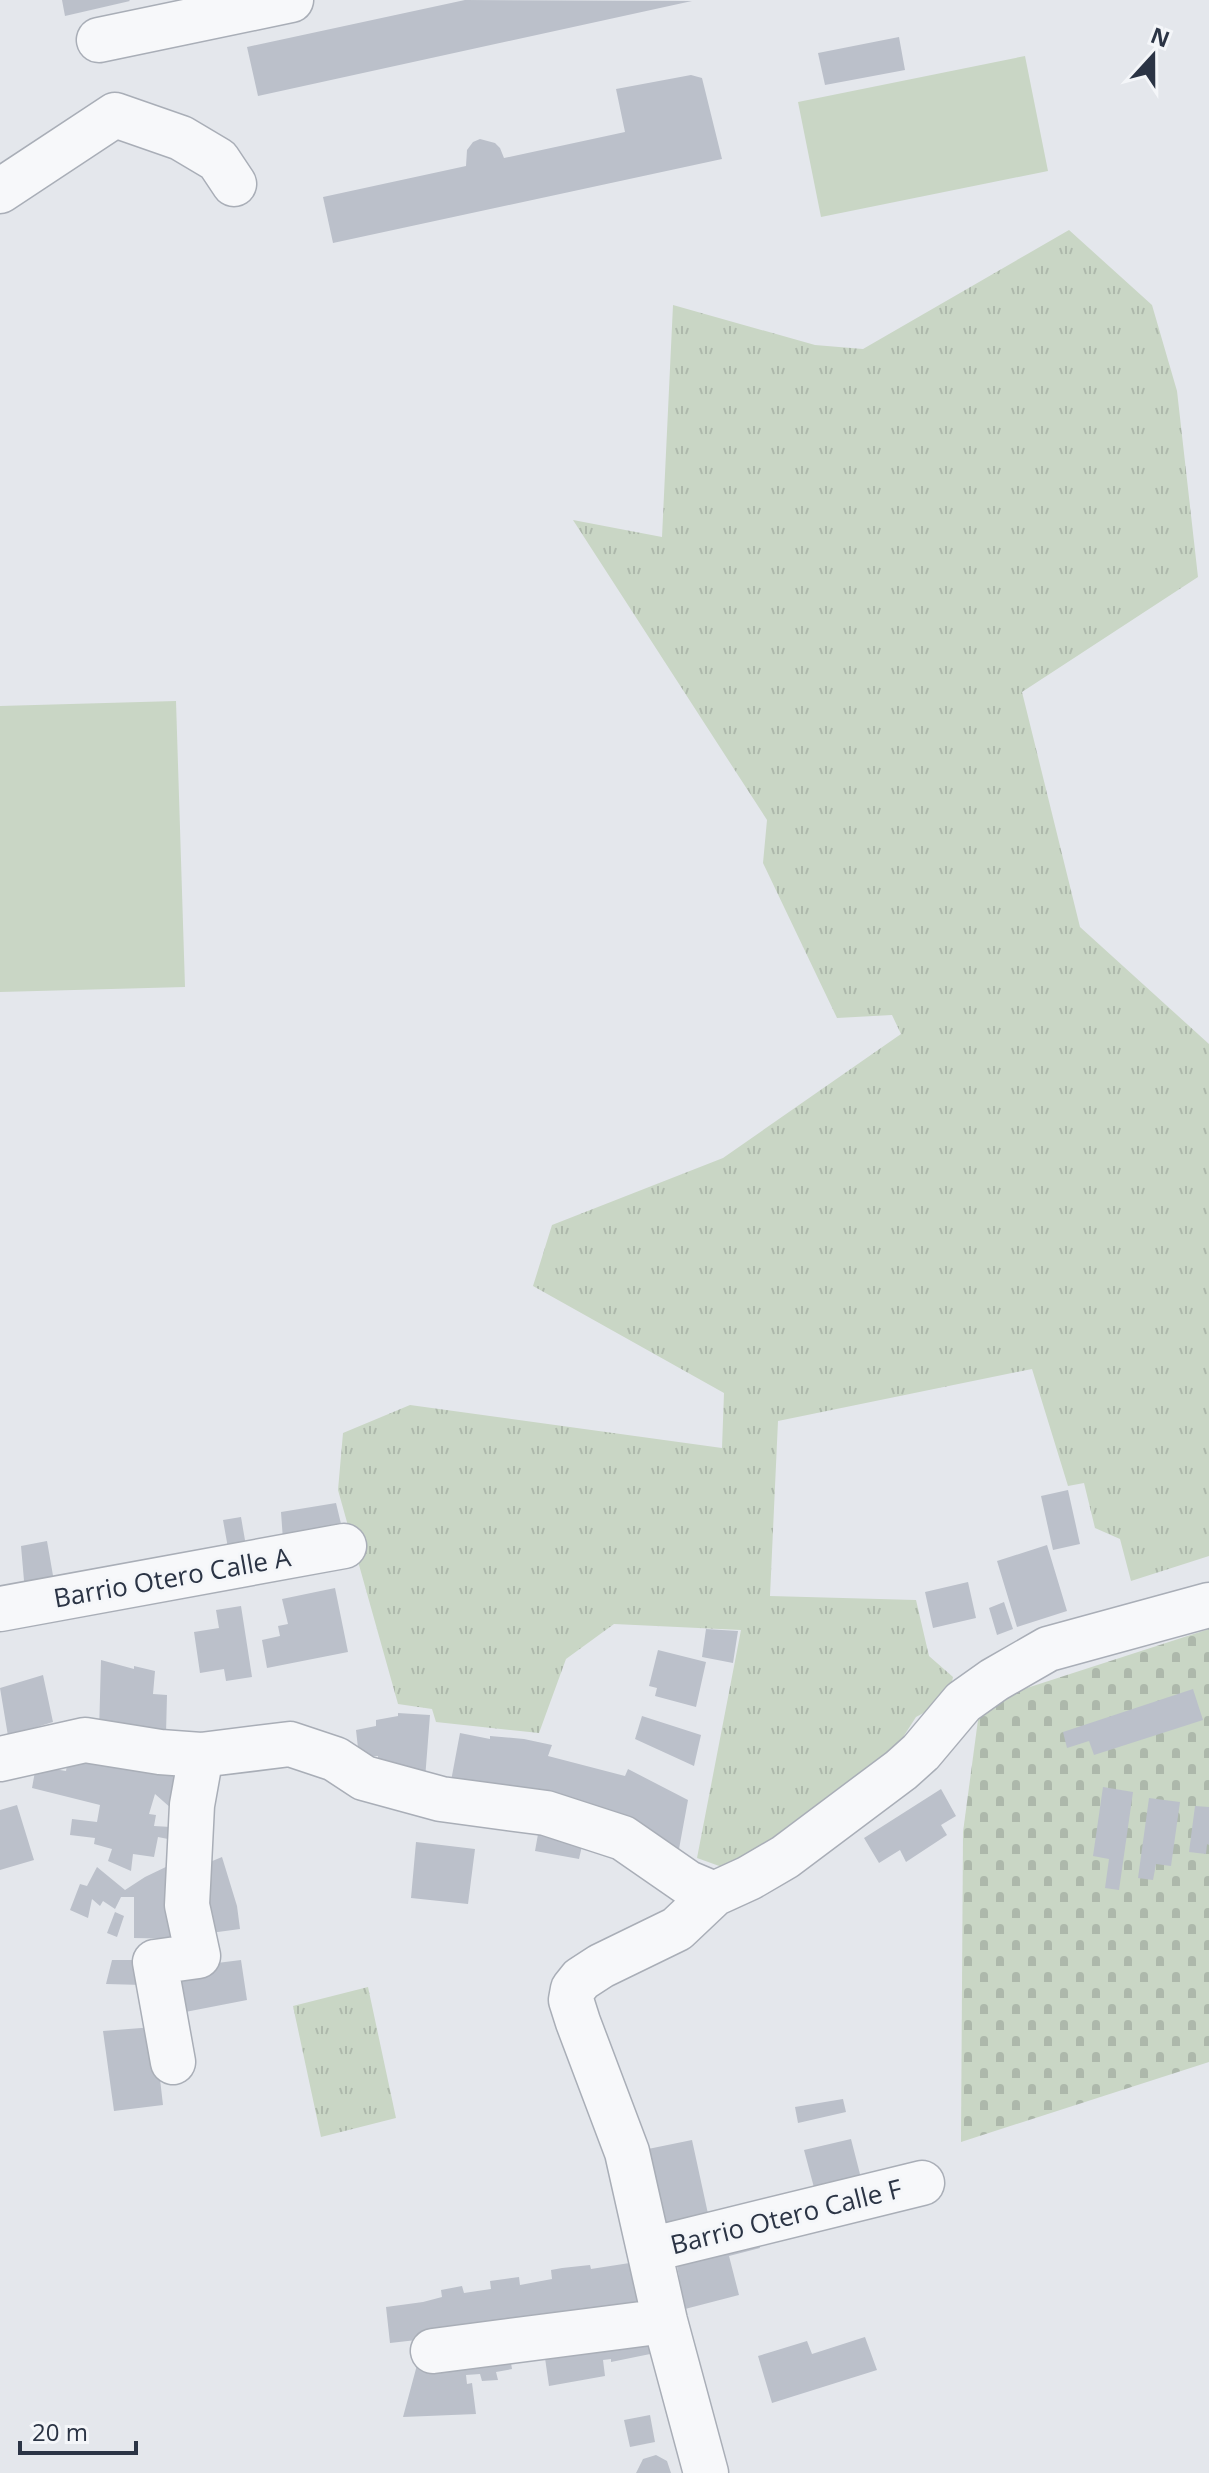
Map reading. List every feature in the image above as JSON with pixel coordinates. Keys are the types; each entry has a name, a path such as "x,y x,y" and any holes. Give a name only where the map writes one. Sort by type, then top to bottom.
{"street":[{"path":"99,40 291,0"},
{"path":"0,191 115,115 181,138 218,160 234,184"},
{"name":"Barrio Otero Calle A","path":"0,1609 344,1546"},
{"path":"0,1759 85,1740 201,1755 290,1744 335,1759 364,1778 441,1799 546,1813 623,1838 688,1883 714,1894 785,1857 890,1778 921,1752 963,1702 994,1680 1048,1649 1209,1605"},
{"path":"173,2062 155,1962 198,1956 187,1905 192,1805 201,1755"},
{"name":"Barrio Otero Calle F","path":"706,2473 665,2321 627,2152 571,2000 573,1989 581,1979 677,1929 714,1894"},
{"name":"Barrio Otero Calle F","path":"649,2250 922,2183"},
{"path":"433,2351 665,2321"}],"green space":[{"path":"1025,56 1048,171 821,217 798,102"},
{"path":"1069,230 1152,305 1177,391 1198,577 1022,692 1080,927 1209,1044 1209,1556 1131,1581 1120,1539 1095,1528 1084,1483 1068,1486 1032,1369 778,1421 770,1596 916,1600 929,1656 953,1677 948,1700 916,1717 889,1759 736,1872 697,1858 741,1630 614,1624 566,1659 539,1733 436,1722 432,1709 398,1704 338,1490 343,1433 410,1405 722,1448 724,1393 533,1286 552,1225 723,1158 901,1034 892,1015 837,1018 763,863 767,820 573,520 662,537 673,305 815,345 863,349"},
{"path":"176,701 185,987 0,992 0,706"},
{"path":"1209,1629 1209,2062 961,2142 963,1832 980,1705"},
{"path":"368,1987 396,2118 321,2137 293,2006"}],"building":[{"path":"62,0 129,0 130,1 65,16"},
{"path":"465,0 692,1 258,96 247,47"},
{"path":"899,37 905,70 825,85 818,53"},
{"path":"691,75 702,78 722,159 333,243 323,197 466,166 467,150 480,139 495,143 504,158 625,132 616,89"},
{"path":"1068,1490 1080,1544 1053,1550 1041,1496"},
{"path":"336,1503 343,1532 283,1540 281,1512"},
{"path":"241,1517 246,1546 228,1548 223,1520"},
{"path":"47,1541 55,1587 25,1592 21,1546"},
{"path":"1047,1545 1067,1611 1017,1627 997,1561"},
{"path":"968,1582 976,1618 933,1628 925,1592"},
{"path":"335,1588 348,1652 267,1668 262,1640 280,1636 278,1626 288,1624 282,1599"},
{"path":"1004,1602 1013,1629 997,1635 989,1608"},
{"path":"241,1606 252,1677 226,1681 224,1669 200,1673 194,1632 219,1628 216,1610"},
{"path":"706,1629 738,1631 733,1663 702,1657"},
{"path":"658,1650 706,1662 696,1707 655,1696 657,1688 649,1686"},
{"path":"101,1660 155,1671 153,1694 167,1695 166,1734 99,1733"},
{"path":"43,1675 53,1722 8,1736 0,1688"},
{"path":"1193,1689 1203,1720 1094,1755 1089,1741 1067,1748 1063,1732"},
{"path":"398,1713 430,1715 425,1779 379,1773 378,1756 359,1757 356,1730 376,1726 376,1720 398,1716"},
{"path":"642,1716 701,1735 694,1766 635,1739"},
{"path":"460,1733 552,1745 548,1756 625,1776 628,1769 688,1800 679,1849 614,1817 451,1781"},
{"path":"69,1755 192,1770 172,1809 155,1794 149,1814 156,1815 154,1826 171,1827 168,1839 158,1837 154,1857 133,1854 131,1871 108,1861 112,1849 94,1844 95,1838 70,1835 72,1819 97,1822 100,1805 32,1788 36,1766 66,1771"},
{"path":"1103,1787 1133,1792 1119,1890 1105,1888 1109,1859 1093,1856"},
{"path":"941,1789 956,1816 941,1825 947,1835 906,1862 900,1850 879,1863 864,1838"},
{"path":"1149,1798 1180,1802 1171,1866 1156,1864 1153,1880 1138,1878"},
{"path":"17,1805 34,1860 0,1870 0,1810"},
{"path":"1195,1806 1209,1807 1209,1845 1206,1854 1189,1852"},
{"path":"540,1823 585,1833 579,1859 535,1851"},
{"path":"416,1842 475,1849 468,1904 411,1898"},
{"path":"222,1857 237,1906 240,1929 203,1934 195,1897 211,1893 205,1864"},
{"path":"170,1865 181,1939 134,1938 134,1897 121,1897 115,1909 103,1901 100,1906 92,1899 88,1918 70,1910 80,1884 87,1886 97,1867 125,1890"},
{"path":"115,1912 124,1916 117,1937 107,1933"},
{"path":"112,1960 141,1960 143,1985 106,1984"},
{"path":"241,1960 247,2000 175,2014 169,1969"},
{"path":"154,2027 163,2105 114,2111 103,2031"},
{"path":"843,2099 846,2112 798,2123 795,2107"},
{"path":"851,2139 862,2182 816,2195 804,2150"},
{"path":"692,2140 710,2223 667,2232 648,2149"},
{"path":"757,2231 760,2248 729,2256 739,2295 685,2309 675,2255"},
{"path":"636,2262 641,2315 390,2343 386,2307 442,2297 441,2290 462,2286 464,2293 491,2289 490,2281 519,2277 520,2285 552,2279 551,2270 562,2268 590,2265 591,2269"},
{"path":"657,2331 660,2352 611,2362 611,2359 603,2360 605,2376 549,2386 545,2358 555,2358 554,2341"},
{"path":"865,2337 877,2370 772,2403 758,2356 807,2341 812,2354"},
{"path":"508,2345 512,2369 496,2372 498,2380 482,2381 480,2374 466,2375 467,2384 472,2383 476,2414 403,2417 417,2365"},
{"path":"650,2415 655,2442 630,2447 624,2420"},
{"path":"656,2455 667,2461 671,2473 636,2473 643,2459"}]}
